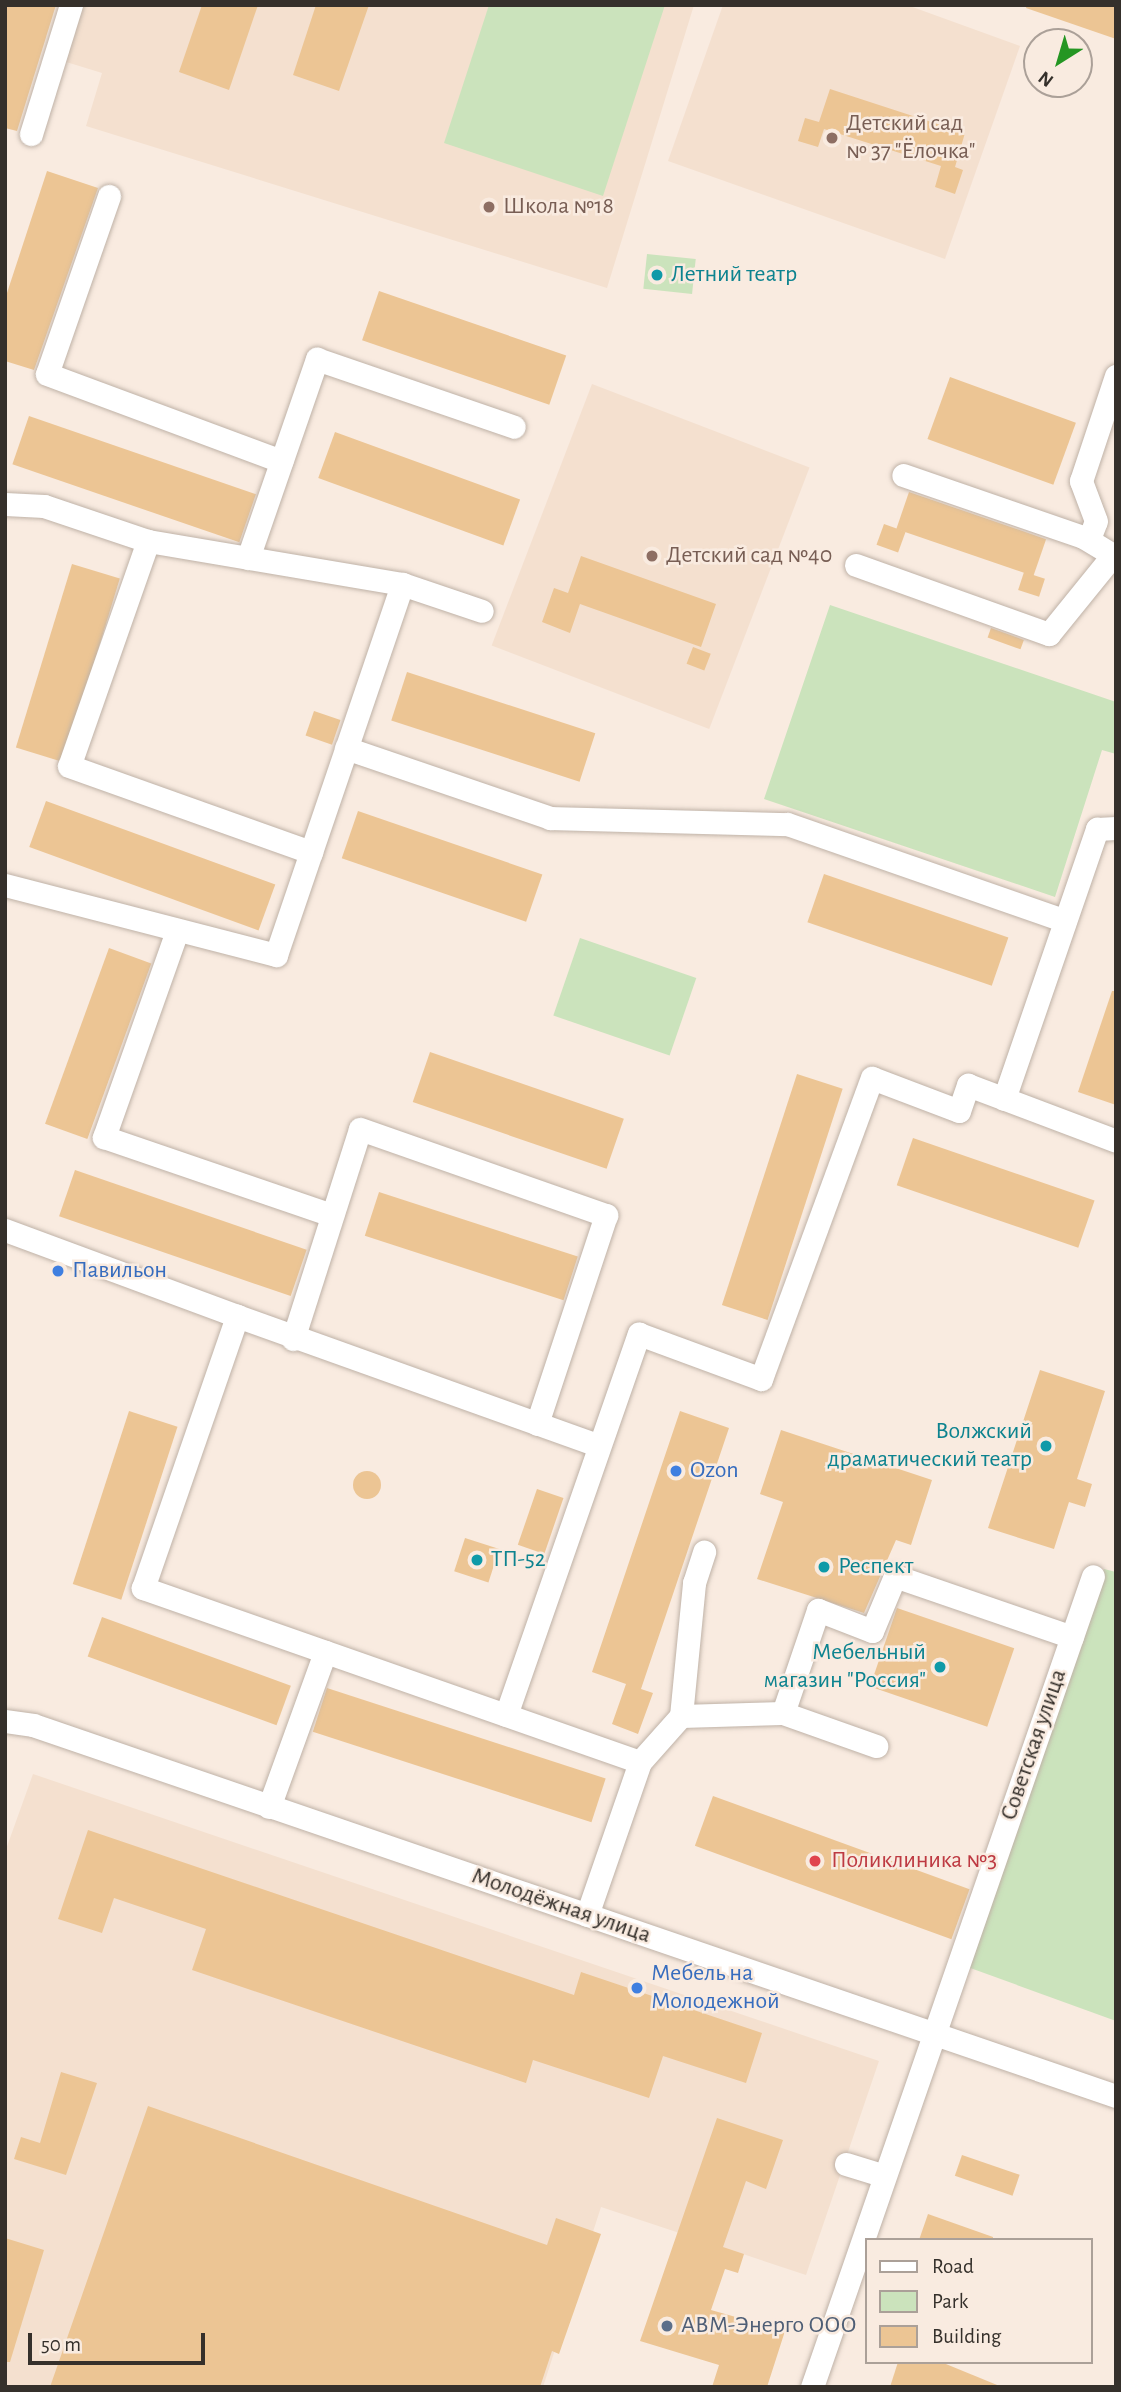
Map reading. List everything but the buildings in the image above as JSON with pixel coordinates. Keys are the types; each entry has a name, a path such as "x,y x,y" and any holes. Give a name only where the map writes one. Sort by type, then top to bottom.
{"street":[{"path":"31,134 71,5"},
{"path":"109,196 47,374 281,461"},
{"path":"248,558 317,359 514,428"},
{"path":"1089,539 1096,521 1080,481 1116,376"},
{"path":"856,565 1049,634 1115,553 1089,539 902,475"},
{"path":"5,504 44,506 148,541 402,584 482,611"},
{"path":"148,541 69,766 311,852"},
{"path":"5,885 276,955 402,584"},
{"path":"346,748 550,818 787,824 1065,921"},
{"path":"1004,1099 1097,829 1116,828"},
{"path":"177,931 104,1137 332,1215"},
{"path":"506,1715 598,1445 639,1334 761,1379 872,1079 959,1111 968,1086 1116,1141"},
{"path":"293,1339 360,1129 606,1215 537,1424"},
{"path":"5,1230 293,1339 598,1445"},
{"path":"237,1317 143,1588 640,1762"},
{"path":"587,1915 640,1762 681,1716 694,1583 704,1552"},
{"path":"783,1713 818,1610 872,1631 895,1576 1072,1637"},
{"name":"Советская улица","path":"812,2387 883,2175 1093,1576"},
{"path":"269,1807 325,1652"},
{"path":"681,1716 783,1713 876,1746"},
{"name":"Молодёжная улица","path":"5,1721 33,1725 1116,2096"},
{"path":"846,2164 883,2175"}],"shaded area":[{"name":"Школа №18","path":"81,5 694,5 607,288 86,126 102,73 63,61"},
{"name":"Детский сад № 37 \"Ёлочка\"","path":"723,5 907,5 1020,46 945,259 668,161"},
{"name":"Детский сад №40","path":"592,384 810,467 709,729 492,645"},
{"path":"33,1774 879,2061 806,2275 601,2207 543,2387 5,2387 5,1852"}],"green space":[{"path":"489,5 665,5 603,196 444,143"},
{"path":"647,254 696,259 692,294 643,289"},
{"path":"830,605 1116,702 1116,754 1102,750 1055,897 764,799"},
{"path":"580,938 696,978 670,1056 553,1016"},
{"path":"1104,1569 1116,1572 1116,2021 962,1965"}],"place":[{"name":"Детский сад № 37 \"Ёлочка\"","path":"832,138"},
{"name":"Школа №18","path":"489,207"},
{"name":"Летний театр","path":"657,275"},
{"name":"Детский сад №40","path":"652,556"},
{"name":"Павильон","path":"58,1271"},
{"name":"Волжский драматический театр","path":"1046,1446"},
{"name":"Ozon","path":"676,1471"},
{"name":"ТП-52","path":"477,1560"},
{"name":"Респект","path":"824,1567"},
{"name":"Мебельный магазин \"Россия\"","path":"940,1667"},
{"name":"Поликлиника №3","path":"815,1861"},
{"name":"Мебель на Молодежной","path":"637,1988"},
{"name":"АВМ-Энерго ООО","path":"667,2326"}]}
